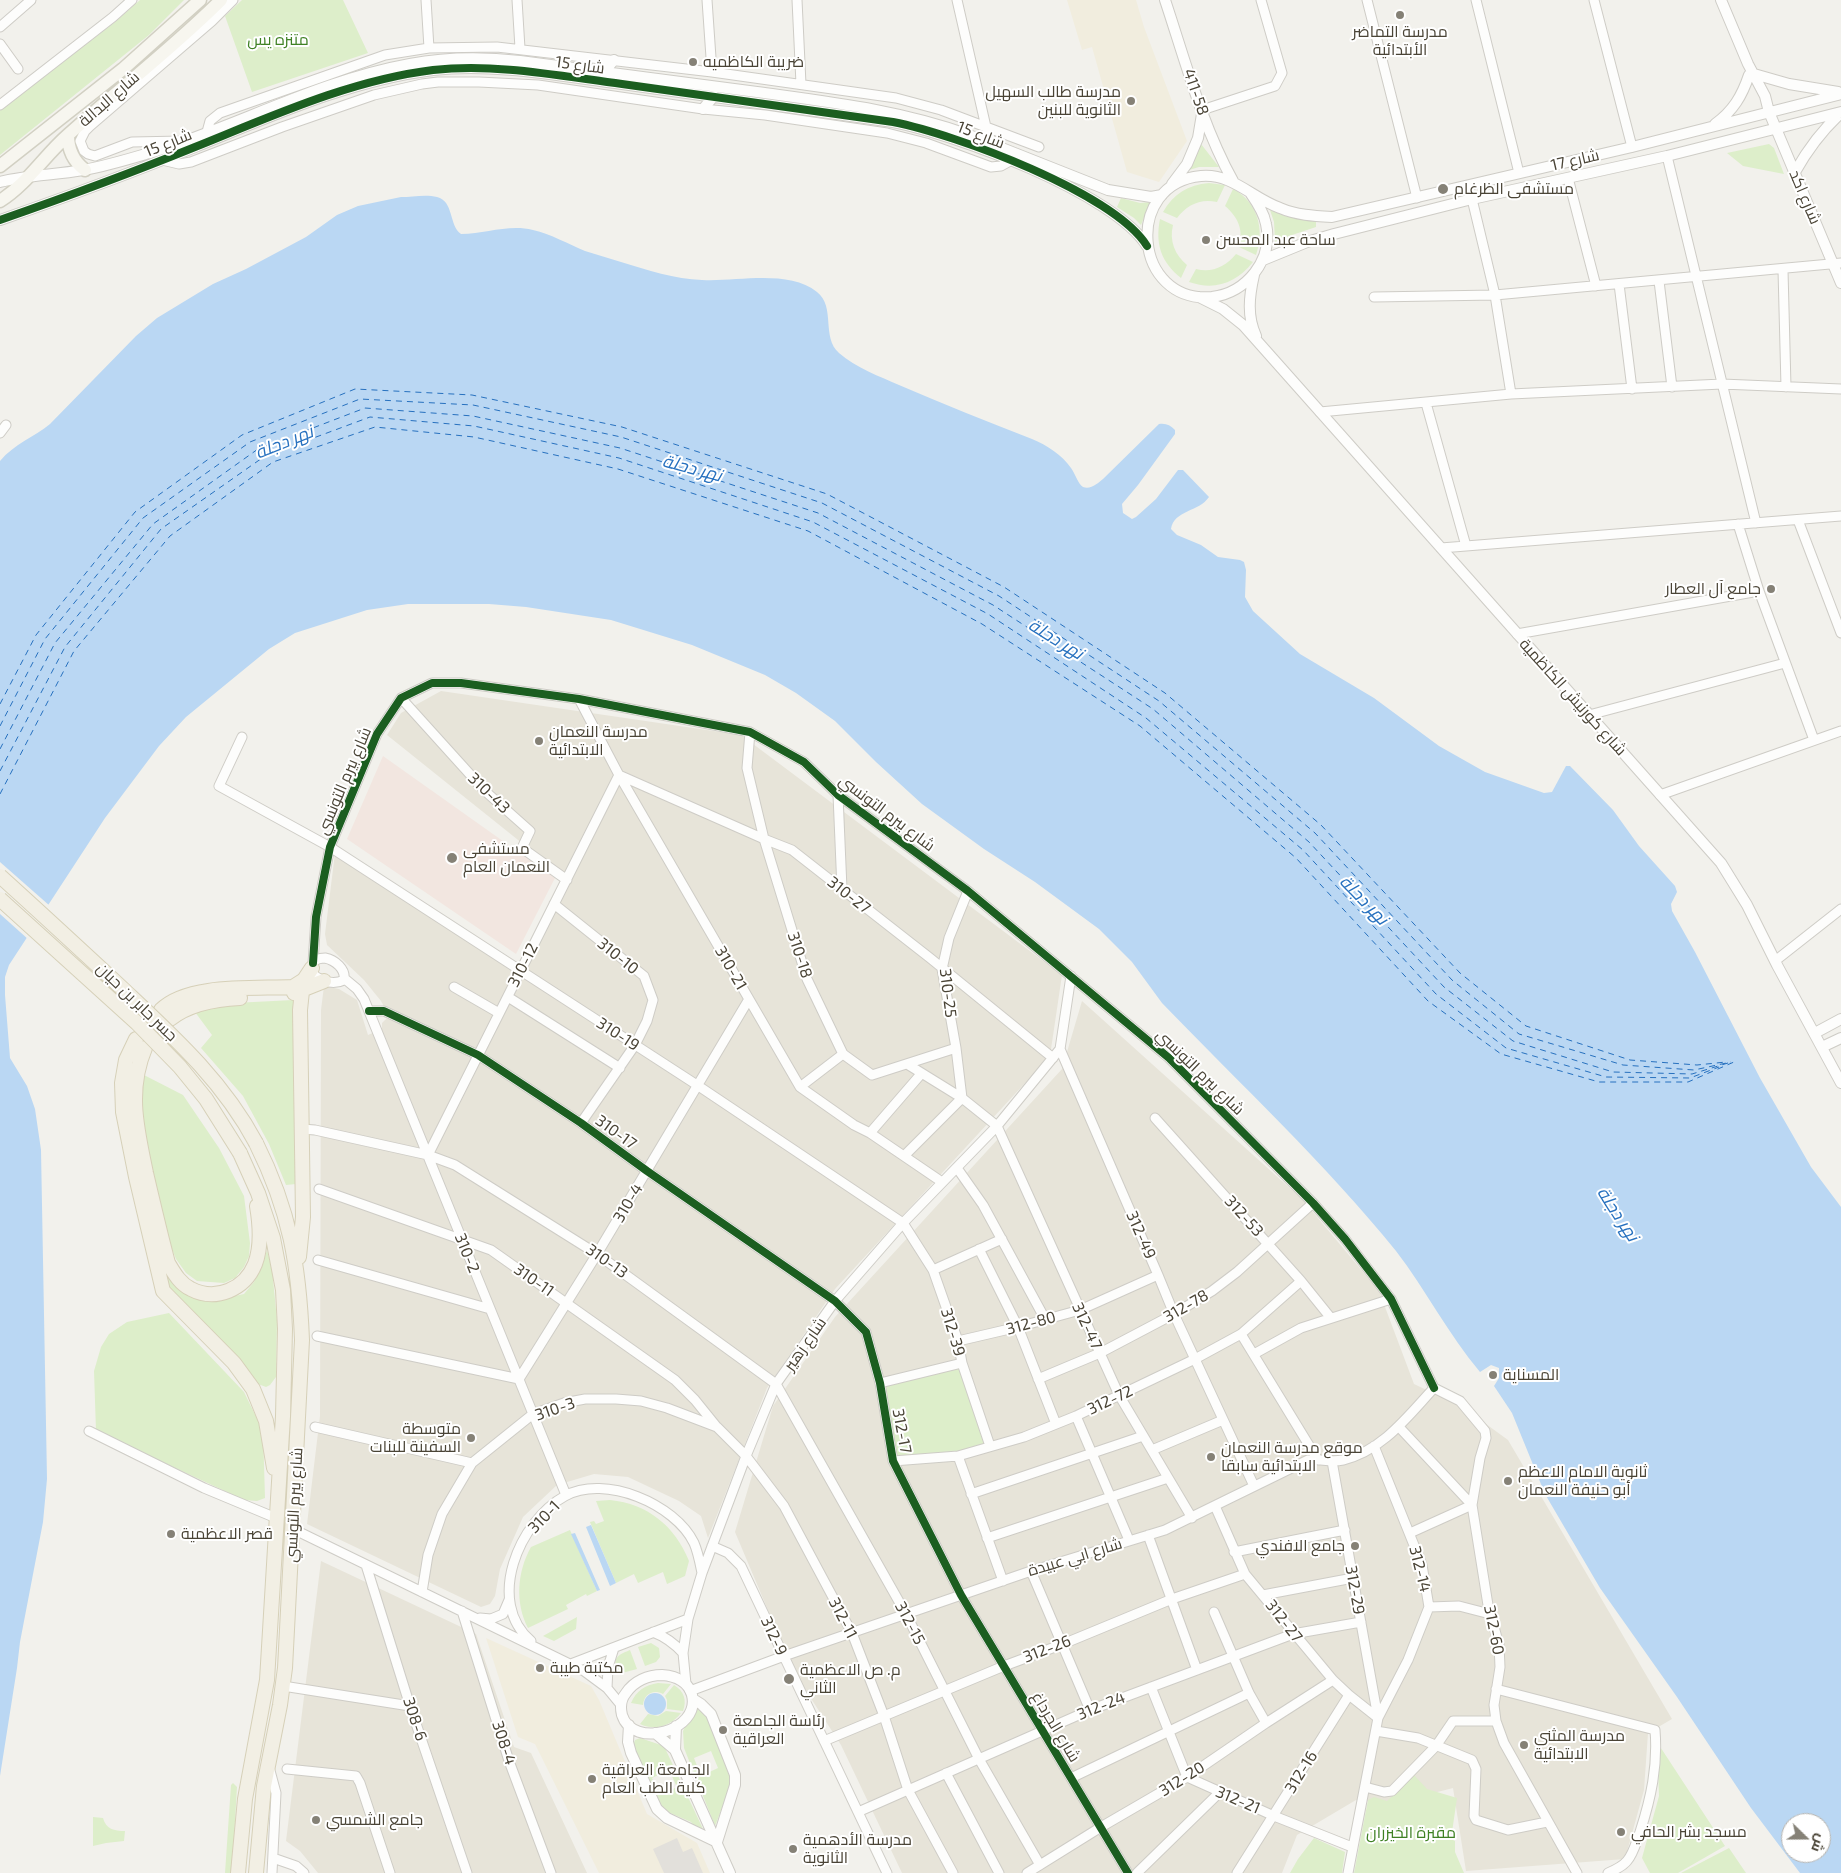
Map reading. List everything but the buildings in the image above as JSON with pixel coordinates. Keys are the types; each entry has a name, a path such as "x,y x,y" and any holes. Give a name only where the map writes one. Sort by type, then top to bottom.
{"main road":[{"name":"شارع البدالة","path":"0,166 110,80 200,0"},
{"name":"شارع البدالة","path":"0,202 16,190 68,134 221,0"},
{"path":"68,134 69,148 72,155 80,166 86,170"},
{"name":"جسر جابر بن حيان","path":"0,876 81,949 191,1053 218,1084 239,1113 256,1143"},
{"name":"جسر جابر بن حيان","path":"0,899 137,1023 180,1067 206,1099 240,1153"},
{"path":"312,965 304,980 293,987 210,990 175,999 165,1014 216,1000 288,994 302,991 324,981"},
{"path":"297,1270 303,1217 300,1010 302,991"},
{"path":"252,1178 259,1217 259,1251 255,1265 246,1279 232,1290 205,1293 190,1289 177,1278 168,1263 135,1120 134,1090 141,1043 126,1060 122,1082 123,1112 138,1187 163,1291 234,1362 253,1389 266,1421 272,1454 276,1518"},
{"name":"شارع بيرم التونسي","path":"256,1143 282,1206 292,1242 297,1270 302,1340 283,1686 261,1810 256,1873"},
{"name":"شارع بيرم التونسي","path":"238,1873 245,1799 267,1680 283,1416 285,1349 284,1309 280,1270 273,1238 252,1178 240,1153"}],"street":[{"path":"0,27 31,0"},
{"path":"0,105 132,0"},
{"path":"192,139 132,142 95,156 84,151 80,141 90,126 212,21 233,0"},
{"path":"426,0 429,48"},
{"path":"517,0 520,48"},
{"path":"707,0 712,72"},
{"path":"797,0 801,84"},
{"path":"958,0 986,126 992,144"},
{"name":"411-58","path":"1165,0 1220,158 1233,181"},
{"path":"1170,188 1187,164 1198,138 1202,110 1275,86 1282,73 1261,0"},
{"path":"1367,0 1417,198"},
{"path":"1476,0 1519,173"},
{"path":"1594,0 1632,147"},
{"name":"شارع اكد","path":"1721,0 1751,71 1765,96 1776,129 1837,264 1841,283"},
{"path":"0,44 18,68"},
{"path":"220,151 211,136 209,124 216,115 371,58 429,48 474,46 520,48 712,72 911,101 986,126 1039,147"},
{"name":"شارع 15","path":"0,220 162,160 211,136 353,78 391,68 430,61 497,59 894,112 946,126 1108,190 1151,197 1162,195"},
{"path":"604,72 614,60"},
{"name":"شارع 15","path":"248,121 359,86 399,76 450,69 519,70 714,96 908,125 935,132 1010,161 1076,191 1100,204 1133,229 1147,246"},
{"path":"1711,127 1725,117 1736,105 1744,91 1751,71 1798,86 1841,93"},
{"path":"158,150 162,160 185,163 374,95 438,82 480,82 519,84 703,109 765,115 898,135 935,146 991,167 1001,166 1010,161"},
{"name":"شارع 17","path":"1251,194 1280,208 1307,215 1332,217 1632,147 1841,93"},
{"path":"703,109 714,96"},
{"path":"1795,172 1813,142 1824,128 1841,112"},
{"name":"شارع 17","path":"1263,260 1307,242 1472,199 1667,156 1841,112"},
{"name":"شارع 15","path":"0,182 28,176 86,170 192,139 211,136"},
{"path":"1667,156 1756,522"},
{"path":"1200,176 1217,176 1233,181 1251,194 1261,209 1267,225 1267,243 1263,260 1254,275 1230,293 1219,296 1199,297 1177,289 1163,278 1152,263 1147,246 1147,228 1152,210 1162,195 1184,180 1200,176"},
{"path":"1568,178 1596,286"},
{"path":"1472,199 1495,295 1511,394"},
{"path":"1374,297 1495,295 1837,264"},
{"path":"1783,270 1786,387"},
{"name":"شارع كورنيش الكاظمية","path":"1254,275 1249,296 1249,313 1259,344"},
{"path":"1659,280 1672,387"},
{"path":"1618,284 1632,389"},
{"name":"شارع كورنيش الكاظمية","path":"1199,297 1224,309 1243,325 1721,863 1747,905 1841,1083"},
{"path":"1320,412 1511,394 1722,384 1841,389"},
{"path":"1426,403 1466,546"},
{"path":"1440,548 1841,516"},
{"path":"1798,520 1841,633"},
{"path":"1738,524 1759,592 1814,740"},
{"path":"1517,634 1759,592"},
{"path":"1589,715 1785,664"},
{"name":"شارع بيرم التونسي","path":"312,965 316,917 330,847 377,734 401,698 432,683 461,683 579,700 750,732 804,762 838,795 968,891 1169,1058 1313,1203 1345,1239 1391,1299 1434,1388"},
{"name":"310-43","path":"401,698 485,792 530,832 522,848 567,880"},
{"name":"310-21","path":"579,700 619,775 800,1087 854,1125 870,1133 942,1182"},
{"path":"1660,795 1841,731"},
{"name":"310-18","path":"750,732 746,768 764,839 807,979 843,1054 872,1074 956,1048"},
{"name":"310-19","path":"242,737 219,786 330,847 698,1085 903,1223"},
{"name":"310-12","path":"428,1156 619,775"},
{"name":"310-27","path":"619,775 792,850 930,958 1052,1058"},
{"path":"838,795 842,889"},
{"name":"310-25","path":"962,1098 956,1048 942,969 948,938 968,891"},
{"name":"310-10","path":"554,904 644,976 653,1000 647,1021 634,1045 581,1123"},
{"path":"1775,961 1841,909"},
{"path":"314,941 325,958"},
{"path":"325,958 332,960 340,966 345,974 345,979 335,983 324,981 315,976 312,965 318,959 325,958"},
{"path":"1060,1049 1071,976"},
{"name":"310-2","path":"345,979 357,989 369,1010 566,1495"},
{"path":"454,987 499,1013"},
{"path":"508,997 620,1068"},
{"name":"310-4","path":"519,1379 597,1254 749,999"},
{"name":"310-17","path":"369,1010 384,1012 478,1055 581,1123 647,1171 836,1300"},
{"path":"1815,1033 1841,1018"},
{"path":"1822,1047 1841,1038"},
{"name":"شارع زهير","path":"689,1691 684,1653 688,1619 712,1546 776,1384 836,1300 903,1223 997,1126 1060,1049"},
{"name":"312-49","path":"1060,1049 1174,1314 1254,1486"},
{"path":"800,1087 843,1054"},
{"path":"907,1064 962,1098 997,1126"},
{"path":"870,1133 921,1074"},
{"path":"904,1156 962,1098"},
{"name":"312-53","path":"1155,1118 1301,1280 1330,1318"},
{"name":"312-47","path":"997,1126 1120,1396 1192,1518"},
{"name":"310-13","path":"302,1129 315,1130 428,1156 456,1165 597,1254 776,1384"},
{"path":"957,1168 984,1205 1045,1319"},
{"name":"310-11","path":"319,1189 492,1250 675,1380 695,1400 716,1427"},
{"name":"312-78","path":"1038,1379 1100,1352 1212,1292 1237,1272 1313,1203"},
{"name":"312-39","path":"903,1223 933,1270 958,1341 962,1363 990,1446"},
{"path":"933,1270 1002,1239"},
{"path":"979,1250 1018,1327 1056,1424"},
{"path":"318,1260 490,1309"},
{"name":"312-80","path":"958,1341 1080,1310 1158,1275"},
{"name":"312-72","path":"893,1461 958,1456 1024,1437 1076,1416 1195,1360 1241,1334 1301,1280"},
{"path":"1254,1354 1301,1328 1391,1299"},
{"name":"312-17","path":"836,1300 866,1332 880,1383 893,1461 961,1595"},
{"path":"1241,1334 1318,1460"},
{"path":"317,1336 519,1379"},
{"path":"880,1383 962,1363"},
{"name":"312-15","path":"776,1384 906,1614 979,1759 1040,1865"},
{"path":"1434,1388 1460,1401 1485,1431 1486,1438 1480,1458 1472,1505"},
{"name":"شارع ابي عبيدة","path":"689,1691 784,1656 1031,1571 1148,1535 1192,1518 1303,1462 1332,1461 1358,1455 1374,1446 1399,1427 1434,1388"},
{"name":"310-3","path":"422,1592 428,1555 442,1514 472,1463 533,1414 586,1399 641,1401 667,1408 716,1427 746,1456"},
{"path":"1076,1416 1129,1540"},
{"path":"1152,1450 1223,1420"},
{"path":"315,1427 472,1463"},
{"path":"1399,1427 1472,1505"},
{"path":"89,1431 204,1488 276,1518"},
{"path":"971,1494 1143,1436"},
{"name":"312-14","path":"1374,1446 1422,1565 1429,1607 1408,1660 1378,1718"},
{"name":"312-11","path":"746,1456 784,1506 852,1633 884,1716 908,1790 953,1873"},
{"path":"958,1456 1002,1581"},
{"name":"312-29","path":"1332,1461 1378,1718"},
{"path":"987,1538 1168,1478"},
{"name":"310-1","path":"537,1646 526,1637 517,1625 511,1611 511,1573 518,1549 530,1528 546,1510 566,1495 588,1490 611,1490 633,1494 654,1504 673,1517 688,1534 694,1544 702,1573"},
{"path":"1410,1533 1472,1505"},
{"name":"312-60","path":"1472,1505 1490,1614 1497,1634 1500,1656 1494,1705 1496,1721 1504,1743 1577,1873"},
{"name":"312-27","path":"1215,1506 1245,1574 1333,1680 1349,1696 1378,1718"},
{"path":"293,1529 584,1670 607,1688 621,1704"},
{"path":"1234,1552 1344,1530"},
{"path":"1148,1535 1197,1670"},
{"name":"312-9","path":"712,1546 728,1553 741,1566 887,1873"},
{"name":"308-6","path":"366,1564 410,1706 467,1873"},
{"path":"1031,1571 1090,1710"},
{"name":"312-26","path":"824,1741 1172,1599 1245,1574"},
{"path":"1263,1595 1353,1578"},
{"name":"شارع الجرداغ","path":"961,1595 1128,1873"},
{"path":"474,1617 491,1619 503,1614 510,1597"},
{"path":"1429,1607 1459,1606 1490,1614"},
{"name":"308-4","path":"462,1611 509,1761 551,1873"},
{"path":"1214,1612 1249,1693 1266,1723"},
{"path":"571,1664 688,1619"},
{"name":"312-24","path":"858,1812 1090,1710 1293,1634 1361,1622"},
{"path":"653,1632 675,1644 684,1653"},
{"path":"607,1688 608,1667 614,1648"},
{"path":"689,1691 692,1707 688,1715 676,1726 664,1732 638,1731 623,1718 621,1704 630,1687 641,1680 662,1675 671,1676 689,1691 711,1714 735,1775 735,1785 717,1842"},
{"name":"312-20","path":"1027,1873 1187,1777 1333,1680"},
{"path":"283,1686 410,1706"},
{"path":"1151,1687 1187,1777"},
{"path":"1496,1689 1655,1730 1653,1787 1647,1810 1632,1855 1625,1863 1608,1873"},
{"path":"1071,1778 1249,1693"},
{"name":"312-16","path":"1237,1873 1349,1696"},
{"path":"1348,1873 1378,1718"},
{"path":"1365,1787 1384,1792 1392,1791 1436,1746 1453,1721 1496,1721"},
{"path":"629,1725 628,1742 631,1753 657,1809 667,1818 717,1842"},
{"path":"675,1750 676,1726"},
{"path":"1376,1731 1418,1738 1474,1762 1476,1769 1474,1816 1476,1820 1508,1830 1547,1822"},
{"path":"656,1733 675,1750 730,1873"},
{"path":"268,1762 276,1793 272,1873"},
{"path":"287,1769 356,1776 390,1873"},
{"path":"946,1773 999,1873"},
{"name":"312-21","path":"1187,1777 1274,1816 1352,1847"},
{"path":"1137,1873 1220,1792"},
{"path":"272,1858 296,1866 304,1873"}],"shaded area":[{"path":"1067,0 1136,0 1144,27 1187,141 1159,182 1127,172 1092,47 1082,50"},
{"path":"441,691 741,735 1062,975 1050,1056 835,1289 767,1388 708,1538 701,1516 679,1501 628,1477 594,1474 557,1485 523,1517 500,1569 495,1596 490,1604 481,1607 307,1524 320,1416 321,1010 324,986 339,989 357,1000 368,1035 382,1029 382,1023 390,1018 381,1001 364,980 327,945 325,934 335,853 524,968 568,880 387,735 401,713"},
{"name":"مستشفى النعمان العام","path":"383,756 555,878 516,954 347,839"},
{"path":"1082,1001 1302,1199 1379,1291 1414,1384 1464,1408 1508,1440 1672,1719 1648,1733 1644,1790 1625,1859 1466,1871 1453,1788 1391,1804 1356,1800 1297,1835 1282,1873 902,1873 841,1745 794,1672 735,1532 773,1406 835,1317 1062,1069"},
{"path":"321,1561 476,1634 514,1747 531,1753 587,1873 318,1873 300,1851 286,1841"},
{"name":"الجامعة العراقية كلية الطب العام","path":"486,1638 591,1686 599,1700 647,1814 697,1843 710,1873 599,1873 535,1744 518,1737"},
{"path":"677,1838 683,1852 692,1848 703,1873 664,1873 653,1849"}],"green space":[{"path":"140,0 184,0 149,35 0,155 0,108 115,22"},
{"name":"متنزه يس","path":"242,0 343,0 368,53 252,92 225,16"},
{"path":"1201,144 1219,167 1199,167 1189,170"},
{"path":"1769,144 1774,148 1784,174 1743,166 1727,153"},
{"path":"1209,183 1225,185 1217,202 1205,201 1194,204 1185,209 1177,218 1163,212 1176,195 1188,188"},
{"path":"1233,189 1242,195 1254,209 1260,236 1256,255 1239,247 1241,235 1239,224 1225,206"},
{"path":"1121,198 1140,203 1150,202 1141,225 1117,207"},
{"path":"1270,210 1285,216 1316,221 1316,227 1275,242 1274,222"},
{"path":"1160,219 1173,225 1172,237 1174,247 1179,257 1187,265 1181,278 1169,266 1161,252 1158,237"},
{"path":"1236,254 1253,262 1232,280 1208,286 1189,282 1196,269 1218,268"},
{"path":"293,1000 296,1184 286,1185 269,1144 243,1096 201,1048 212,1035 195,1012 234,1003"},
{"path":"142,1074 183,1095 219,1148 244,1196 250,1243 249,1256 244,1267 235,1278 224,1283 197,1281 186,1273 176,1259 170,1244 142,1124"},
{"path":"267,1250 272,1269 277,1320 276,1377 266,1387 258,1384 246,1367 169,1289 165,1273 178,1288 230,1297 244,1294 254,1282 262,1267"},
{"path":"169,1313 244,1392 263,1431 265,1498 257,1501 244,1500 96,1431 94,1371 101,1347 109,1334 127,1322"},
{"path":"957,1364 967,1374 990,1446 958,1456 893,1461 880,1383"},
{"path":"610,1500 636,1506 648,1512 668,1527 683,1548 689,1561 685,1576 667,1584 663,1572 638,1583 634,1574 616,1583 590,1522 594,1521 596,1524 604,1521 596,1501"},
{"path":"570,1530 597,1591 587,1596 586,1594 566,1605 568,1609 528,1628 521,1608 519,1588 526,1557 531,1547"},
{"path":"577,1617 576,1629 554,1641 543,1636"},
{"path":"651,1643 659,1648 660,1657 656,1662 645,1666 638,1647"},
{"path":"630,1650 637,1669 622,1673 616,1668 617,1658"},
{"path":"658,1683 671,1684 663,1694 653,1692 647,1695 643,1705 631,1703 641,1689"},
{"path":"674,1685 684,1696 683,1711 667,1709 665,1696"},
{"path":"696,1707 703,1709 733,1780 715,1826 684,1748 683,1731","holes":["711,1751 718,1768 701,1776 694,1758"]},
{"path":"666,1711 681,1713 668,1724 662,1726 651,1727 640,1724 648,1714 658,1716"},
{"path":"640,1738 664,1746 703,1829 661,1809 633,1745 635,1740","holes":["669,1770 677,1787 660,1795 652,1778"]},
{"path":"1657,1742 1725,1846 1678,1873 1650,1873 1642,1858 1659,1796"},
{"name":"مقبرة الخيزران","path":"1414,1775 1427,1789 1457,1798 1451,1839 1455,1841 1455,1852 1464,1873 1354,1873 1368,1800 1374,1797 1387,1801"},
{"path":"233,1783 237,1787 232,1873 225,1873 231,1785"},
{"path":"93,1817 103,1818 106,1825 111,1829 125,1831 124,1841 93,1846"},
{"name":"مقبرة الخيزران","path":"1314,1838 1345,1852 1342,1873 1290,1873"},
{"path":"1729,1848 1746,1873 1681,1873"}],"water":[{"name":"نهر دجلة","path":"433,196 442,199 446,203 457,230 461,234 524,228 546,234 585,251 671,276 702,280 777,279 805,285 823,298 828,314 831,339 839,353 860,367 884,378 1043,444 1067,463 1083,487 1086,488 1092,487 1103,479 1159,424 1168,425 1175,430 1175,434 1122,504 1123,513 1132,519 1136,517 1156,499 1178,470 1183,470 1209,497 1199,506 1177,518 1171,529 1177,535 1201,545 1218,557 1244,562 1246,570 1245,597 1253,611 1300,654 1374,698 1439,746 1485,772 1544,793 1552,792 1566,766 1570,766 1613,810 1639,846 1675,886 1677,892 1671,904 1672,911 1760,1078 1811,1167 1841,1207 1841,1873 1800,1873 1792,1863 1831,1863 1831,1813 1781,1813 1781,1848 1751,1808 1677,1697 1600,1588 1545,1494 1512,1413 1494,1386 1499,1378 1499,1368 1491,1365 1480,1372 1458,1343 1407,1266 1369,1218 1312,1155 1162,1003 1132,962 1099,929 922,804 835,721 796,693 765,675 692,645 611,620 526,607 489,604 408,604 367,610 295,633 269,649 186,717 159,746 105,818 9,965 5,977 5,995 10,1058 27,1086 35,1109 41,1150 47,1479 43,1522 20,1642 0,1776 0,461 11,450 50,424 136,336 157,318 213,284 306,237 337,215 358,206 401,197"},
{"path":"591,1525 616,1583 610,1586 586,1527"},
{"path":"575,1533 600,1590 597,1591 571,1534"},
{"path":"655,1693 663,1696 666,1704 663,1712 655,1715 647,1712 644,1704 647,1696"}],"pier":[{"path":"0,862 50,906 29,940 0,914"}],"ferry route":[{"path":"0,704 36,635 135,512 242,435 355,389 472,395 622,427 827,494 1004,587 1165,693 1321,825 1460,973 1526,1026 1630,1060 1697,1065 1726,1062"},
{"path":"0,726 45,639 143,518 250,442 360,399 473,405 621,437 822,503 999,596 1159,701 1315,833 1452,980 1519,1034 1623,1065 1694,1070 1731,1062"},
{"path":"0,749 55,643 153,524 258,449 365,408 473,416 620,448 818,513 993,605 1153,709 1309,842 1444,987 1513,1041 1613,1072 1692,1074 1728,1063"},
{"path":"0,771 65,647 161,529 265,456 370,417 474,426 619,458 813,522 988,614 1146,718 1303,850 1436,994 1506,1048 1606,1077 1690,1078 1719,1067"},
{"path":"0,794 74,651 170,536 273,462 375,427 474,437 618,469 808,531 982,624 1140,726 1296,858 1428,1001 1501,1054 1599,1082 1688,1082 1734,1062"}],"cycle path":[{"path":"0,220 74,194 283,112 342,91 402,75 433,70 480,68 528,71 690,93 893,122 920,129 992,153 1068,187 1102,206 1129,226 1147,246"},
{"path":"313,963 316,917 330,847 377,734 401,698 432,683 461,683 579,699 750,732 804,762 838,795 968,891 1169,1058 1313,1203 1345,1239 1391,1299 1434,1388"},
{"path":"369,1011 384,1011 478,1055 581,1123 835,1301 866,1332 880,1383 893,1461 961,1595 1128,1873"}],"place":[{"name":"مدرسة التماضر الأبتدائية","path":"1400,15"},
{"name":"ضريبة الكاظميه","path":"693,62"},
{"name":"مدرسة طالب السهيل الثانوية للبنين","path":"1131,101"},
{"name":"مستشفى الظرغام","path":"1443,189"},
{"name":"ساحة عبد المحسن","path":"1206,240"},
{"name":"جامع آل العطار","path":"1771,589"},
{"name":"مدرسة النعمان الابتدائية","path":"539,741"},
{"name":"مستشفى النعمان العام","path":"452,858"},
{"name":"المسناية","path":"1493,1375"},
{"name":"متوسطة السفينة للبنات","path":"471,1438"},
{"name":"موقع مدرسة النعمان الابتدائية سابقا","path":"1211,1457"},
{"name":"ثانوية الامام الاعظم أبو حنيفة النعمان","path":"1508,1481"},
{"name":"قصر الاعظمية","path":"171,1534"},
{"name":"جامع الافندي","path":"1355,1546"},
{"name":"مكتبة طيبة","path":"540,1668"},
{"name":"م. ص الاعظمية الثاني","path":"789,1679"},
{"name":"رئاسة الجامعة العراقية","path":"723,1730"},
{"name":"مدرسة المثنى الابتدائية","path":"1524,1745"},
{"name":"الجامعة العراقية كلية الطب العام","path":"592,1779"},
{"name":"جامع الشمسي","path":"316,1820"},
{"name":"مسجد بشر الحافي","path":"1621,1832"},
{"name":"مدرسة الأدهمية الثانوية","path":"793,1849"}]}
